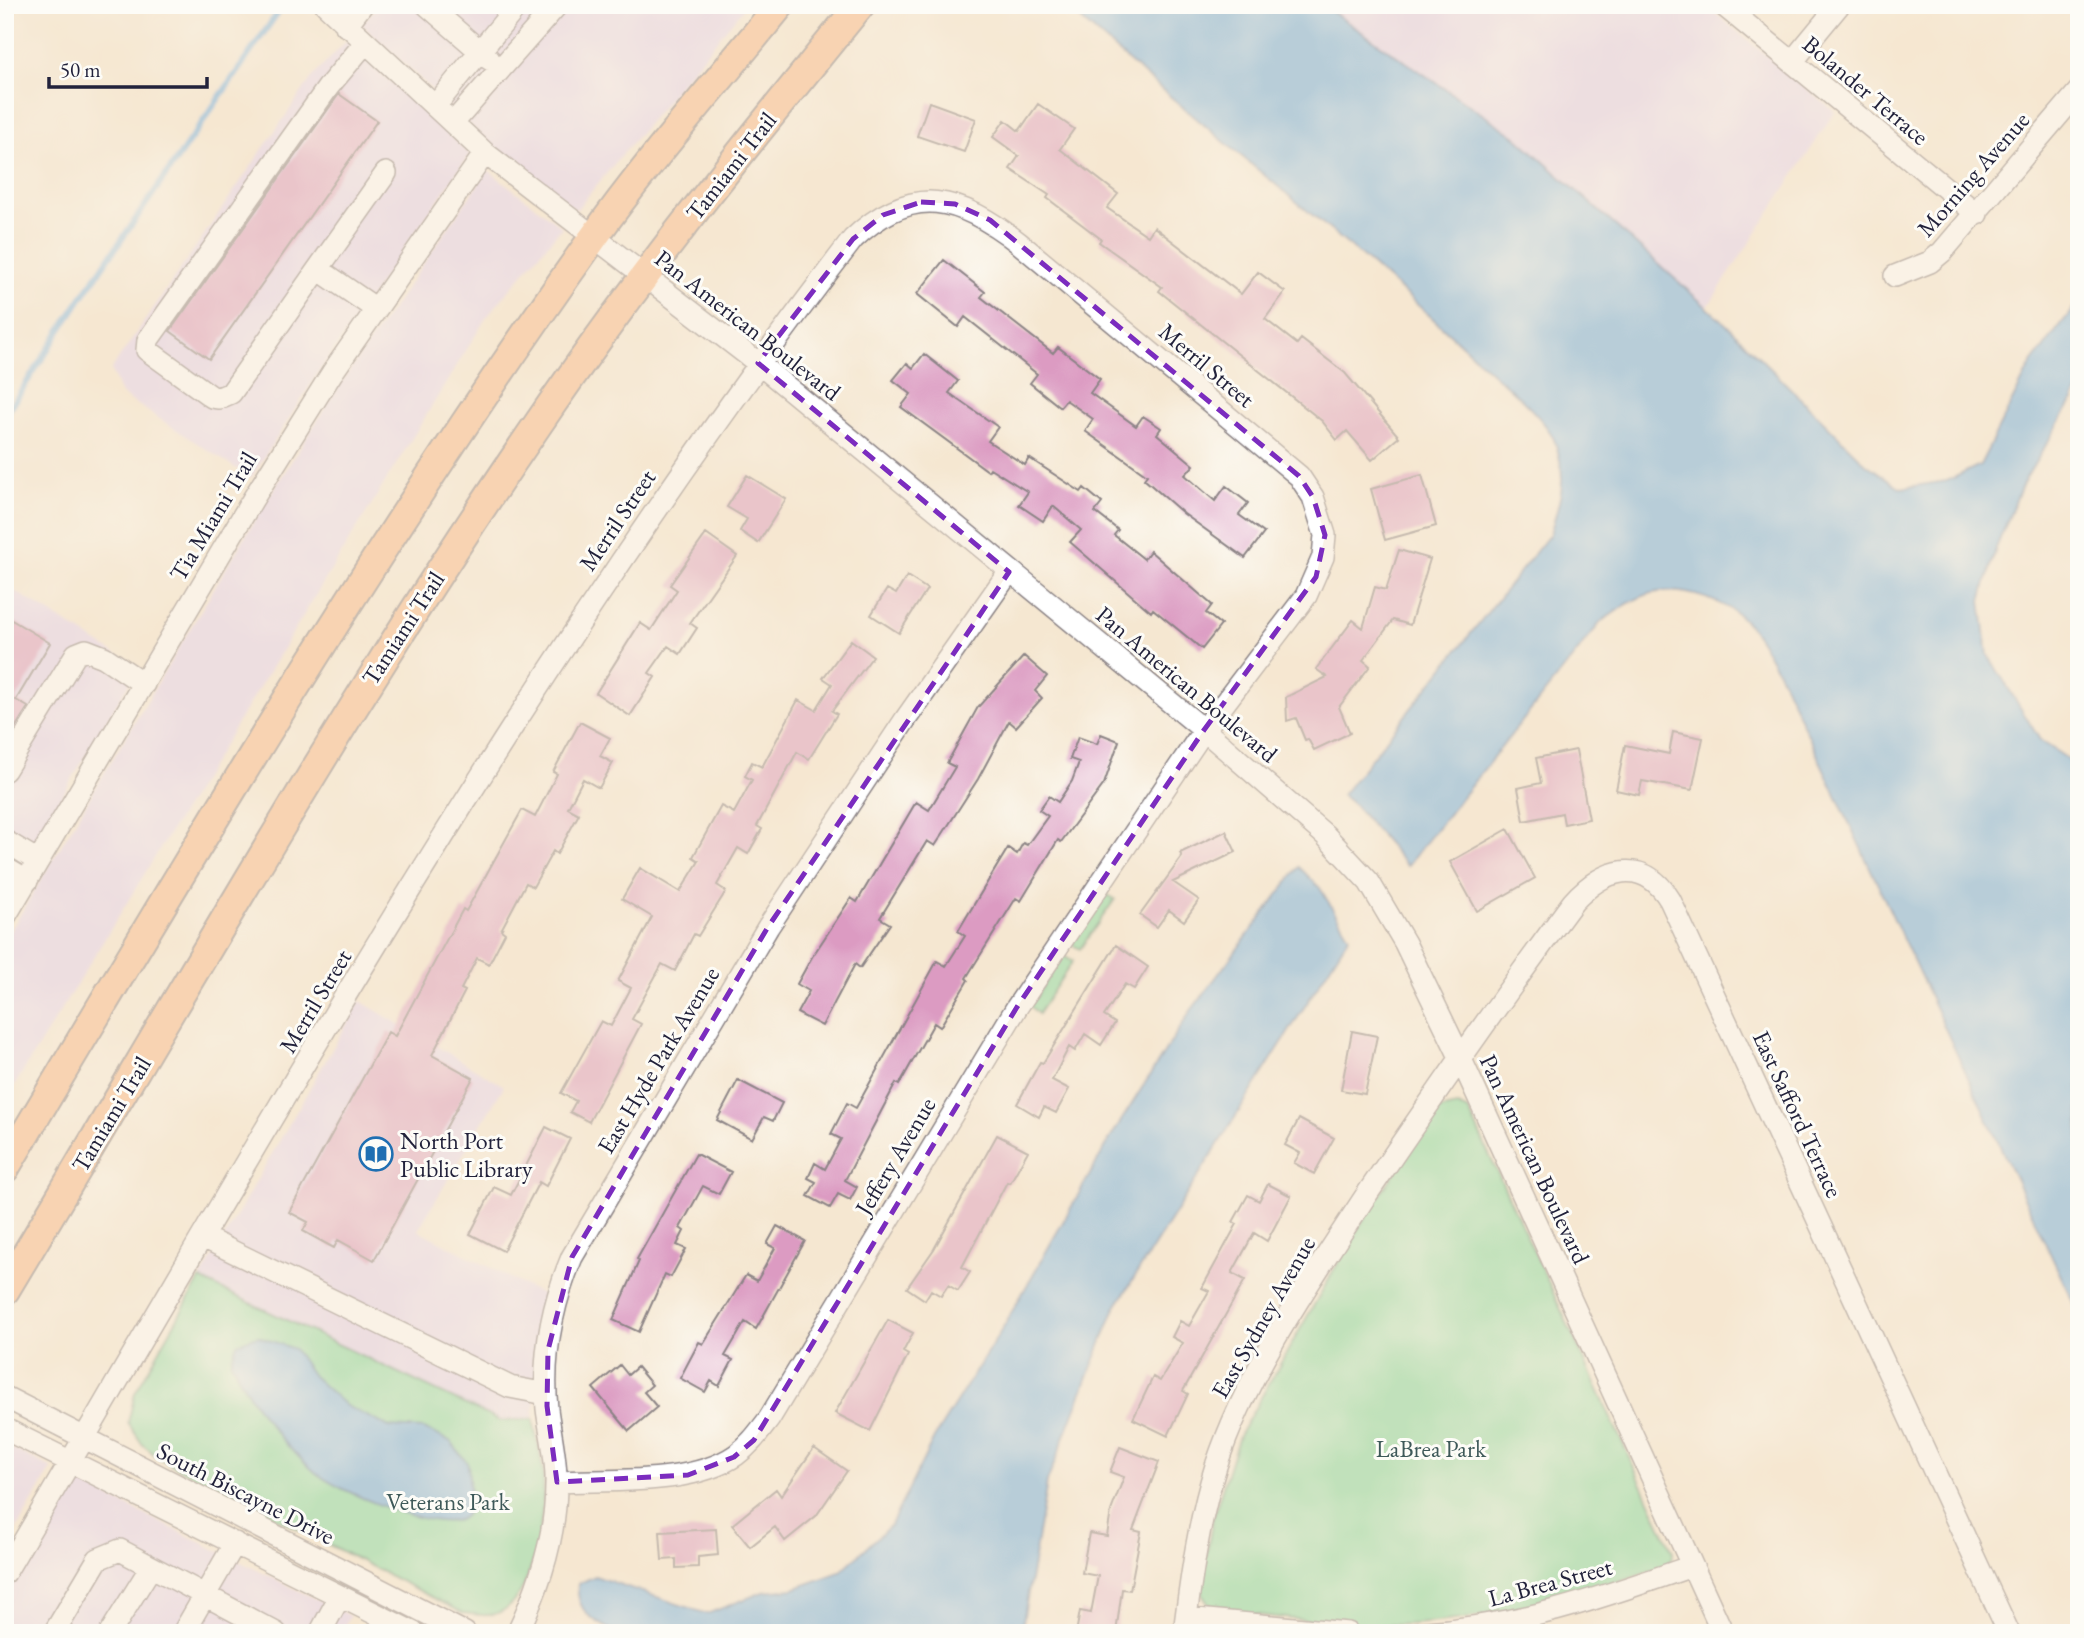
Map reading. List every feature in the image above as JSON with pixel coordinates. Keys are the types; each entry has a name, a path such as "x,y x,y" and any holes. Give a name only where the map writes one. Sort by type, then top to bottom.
{"main road":[{"path":"5,1168 317,648 403,514 593,238 780,5"},
{"name":"Tamiami Trail","path":"5,1290 368,682 532,433 644,277 860,5"}],"street":[{"path":"346,26 362,5"},
{"path":"427,5 501,69"},
{"path":"435,106 518,5"},
{"path":"453,123 557,5"},
{"name":"Bolander Terrace","path":"1723,5 1977,214"},
{"path":"1792,62 1839,5"},
{"name":"Pan American Boulevard","path":"326,6 485,153 758,363 1204,730 1325,835 1369,882 1405,943 1460,1057 1723,1633"},
{"path":"365,43 329,86 148,340 147,350 212,397 219,398 232,393 386,173"},
{"name":"Morning Avenue","path":"1895,276 1930,262 1977,214 2079,91"},
{"name":"Tia Miami Trail","path":"5,917 253,499 376,309 485,153"},
{"name":"Merril Street","path":"5,1573 203,1237 502,741 566,642 758,363 853,239 867,226 900,207 921,202 955,204 990,220 1300,476 1317,507 1325,535 1316,577 1306,596 1204,730"},
{"path":"318,269 376,309"},
{"name":"East Hyde Park Avenue","path":"517,1633 546,1558 556,1482 547,1394 548,1350 556,1299 584,1234 783,904 905,720 1009,572"},
{"path":"5,770 76,654 86,650 104,657 144,684"},
{"name":"Jeffery Avenue","path":"556,1482 688,1475 711,1469 734,1457 754,1440 1017,1007 1204,730"},
{"path":"5,841 38,861"},
{"path":"5,868 27,881"},
{"name":"East Safford Terrace","path":"1460,1057 1560,920 1588,887 1613,873 1627,870 1647,876 1663,888 2009,1633"},
{"name":"East Sydney Avenue","path":"1185,1626 1196,1550 1216,1467 1248,1393 1331,1249 1460,1057"},
{"path":"203,1237 510,1387 547,1394"},
{"name":"South Biscayne Drive","path":"5,1397 465,1633"},
{"name":"South Biscayne Drive","path":"5,1429 414,1633"},
{"path":"183,1633 235,1543"},
{"path":"54,1633 98,1559 120,1550 276,1633"},
{"name":"La Brea Street","path":"1416,1633 1480,1627 1545,1615 1692,1566"},
{"path":"110,1633 151,1567"},
{"path":"320,1633 340,1596"},
{"path":"1185,1626 1348,1633"}],"highlighted area":[{"path":"921,202 955,204 990,220 1299,476 1313,497 1325,535 1316,577 1204,730 1017,1007 754,1440 734,1457 688,1475 557,1482 547,1406 548,1350 572,1257 768,927 1009,572 758,363 853,239 883,215"}],"shaded area":[{"path":"379,5 746,5 576,210 492,145 361,24"},
{"path":"1322,5 1705,5 1835,112 1707,308 1516,137"},
{"path":"346,41 470,154 322,367 251,478 121,394 111,370 311,79"},
{"path":"488,170 562,227 486,318 5,1101 5,940 263,506 343,380"},
{"path":"5,585 138,668 5,892"},
{"path":"360,1001 504,1086 418,1230 545,1296 533,1419 500,1421 200,1279"},
{"path":"5,1445 52,1468 5,1549"},
{"path":"75,1480 350,1616 340,1633 5,1633 5,1597"}],"green space":[{"path":"1106,894 1115,899 1080,949 1071,944"},
{"path":"1063,956 1073,961 1038,1014 1030,1006"},
{"name":"LaBrea Park","path":"1457,1106 1469,1111 1673,1552 1671,1560 1662,1567 1557,1600 1449,1621 1356,1624 1212,1608 1200,1591 1213,1517 1239,1436 1358,1228 1430,1119 1438,1110"},
{"name":"Veterans Park","path":"200,1279 500,1421 533,1419 543,1473 543,1508 529,1573 520,1592 509,1606 491,1615 463,1613 160,1459 143,1445 128,1423 135,1393"}],"water":[{"path":"1065,5 1322,5 1516,137 1729,327 1866,464 1901,488 1947,481 1980,465 2031,364 2079,301 2079,390 2023,483 1996,548 1981,601 1988,655 2040,740 2072,762 2079,762 2079,1315 1779,673 1756,634 1739,615 1706,598 1669,591 1643,596 1601,622 1407,866 1355,806 1342,795 1550,534 1562,489 1561,467 1555,442 1532,411 1429,315"},
{"path":"1299,867 1320,888 1349,936 1114,1310 1047,1482 1021,1633 617,1633 588,1614 580,1602 578,1584 595,1576 707,1614 763,1592 793,1589 840,1572 891,1525 934,1438 1001,1331 1114,1132 1190,1012"},
{"path":"258,1336 294,1349 313,1376 346,1406 389,1427 424,1429 450,1441 468,1464 471,1508 467,1513 460,1519 447,1521 408,1515 343,1489 315,1472 267,1421 231,1362 237,1343"}],"building":[{"path":"339,94 377,121 209,359 170,331"},
{"path":"929,102 976,119 964,152 917,136"},
{"path":"1038,104 1074,129 1060,149 1118,194 1107,208 1148,236 1154,227 1241,294 1258,272 1285,292 1265,319 1297,344 1301,339 1345,373 1399,437 1372,460 1347,431 1337,440 1322,421 1159,291 1162,287 1099,242 1101,239 1047,198 1049,195 1010,169 1019,156 993,137 1005,120 1019,131"},
{"path":"944,260 985,292 981,297 1053,353 1058,347 1100,379 1090,393 1136,426 1143,416 1161,428 1157,434 1194,465 1185,475 1215,501 1226,486 1248,503 1239,515 1264,533 1245,558 1184,514 1144,479 1147,475 1085,431 1093,419 1066,400 1060,407 1030,383 1037,374 965,317 958,327 917,294"},
{"path":"924,354 958,381 949,393 998,427 988,441 1025,465 1029,458 1081,492 1084,488 1102,503 1095,512 1118,530 1114,535 1144,559 1150,551 1212,605 1206,613 1221,625 1202,649 1153,609 1151,612 1070,542 1081,530 1053,506 1043,521 1019,505 1028,492 990,468 988,471 901,407 911,394 893,380 907,363 913,368"},
{"path":"747,475 786,499 758,543 740,531 747,519 727,507"},
{"path":"1422,475 1436,526 1385,540 1371,489"},
{"path":"706,534 737,556 690,623 697,628 680,654 668,646 649,673 655,677 630,716 596,693 640,623 651,630 677,590 670,585"},
{"path":"1399,550 1430,559 1410,625 1393,620 1363,660 1370,666 1339,707 1350,733 1314,750 1308,739 1305,740 1296,718 1287,721 1286,697 1327,677 1316,669 1353,620 1363,628 1375,587 1386,590"},
{"path":"907,576 927,589 899,633 871,615 887,589 896,594"},
{"path":"5,616 50,643 16,700 28,707 5,744"},
{"path":"851,640 873,656 832,711 837,714 809,759 797,752 757,826 762,829 748,854 738,848 717,885 726,891 698,936 694,934 675,971 662,964 632,1019 641,1024 589,1122 570,1112 576,1101 561,1093 601,1021 611,1026 631,988 618,981 652,917 622,899 640,868 680,892 699,861 693,857 721,806 734,813 752,780 745,776 752,762 762,767 798,700 816,710 832,684 823,678"},
{"path":"1024,656 1047,676 1035,691 1042,698 1016,727 1009,721 978,779 935,846 927,841 880,918 890,924 860,968 855,964 822,1026 797,1013 809,991 797,984 812,957 851,898 857,902 916,802 929,810 955,767 947,763 978,707"},
{"path":"580,722 610,738 600,756 613,763 599,788 583,779 568,808 579,814 557,854 553,851 533,887 526,883 501,930 505,933 489,964 477,958 461,989 465,991 432,1055 473,1078 374,1260 338,1240 334,1248 303,1231 308,1222 289,1212 388,1032 395,1036 463,909 466,911 522,810 535,817 557,774 553,772"},
{"path":"1673,732 1703,738 1692,790 1642,781 1639,795 1616,790 1625,745 1669,754"},
{"path":"1101,734 1119,741 1104,784 1061,842 1058,840 1021,901 1016,898 966,978 968,980 940,1027 934,1023 899,1085 896,1083 845,1180 857,1187 850,1200 838,1194 830,1208 808,1196 816,1182 808,1178 815,1163 825,1169 841,1139 831,1134 847,1103 856,1108 937,961 946,966 965,936 958,931 1008,848 1017,854 1023,843 1027,845 1048,816 1039,810 1049,796 1058,802 1072,781 1079,762 1070,759 1078,737 1097,744"},
{"path":"1576,750 1589,819 1564,824 1562,813 1524,821 1518,788 1541,783 1536,758"},
{"path":"1508,829 1535,878 1477,911 1450,862"},
{"path":"1226,831 1236,852 1173,882 1199,900 1184,921 1169,910 1157,927 1140,915 1182,857 1180,853"},
{"path":"1116,945 1148,967 1134,989 1125,984 1104,1016 1115,1023 1101,1045 1085,1034 1075,1051 1069,1047 1052,1080 1069,1089 1056,1113 1044,1107 1039,1117 1017,1104 1040,1062 1043,1063"},
{"path":"1352,1031 1377,1036 1365,1094 1341,1090"},
{"path":"738,1080 782,1103 773,1121 764,1117 752,1139 717,1120"},
{"path":"1299,1119 1334,1138 1314,1174 1294,1163 1300,1153 1285,1145"},
{"path":"546,1127 570,1139 546,1186 539,1182 503,1251 470,1234 494,1187 511,1195"},
{"path":"997,1135 1028,1151 1010,1183 1007,1182 962,1267 970,1272 958,1291 948,1285 941,1296 931,1290 925,1300 907,1288 934,1249"},
{"path":"696,1154 731,1172 719,1194 703,1186 680,1228 684,1231 677,1245 686,1249 671,1277 665,1274 639,1332 613,1320 639,1261 637,1259"},
{"path":"1268,1184 1291,1196 1267,1241 1254,1233 1232,1273 1245,1280 1183,1391 1188,1394 1168,1436 1133,1419 1153,1377 1160,1381 1183,1343 1172,1337 1180,1321 1189,1326 1209,1291 1202,1288 1237,1224 1233,1222 1248,1195 1259,1201"},
{"path":"777,1226 805,1241 756,1329 745,1322 725,1356 733,1360 719,1386 711,1381 705,1392 680,1378 699,1342 703,1344 746,1275 757,1281 775,1248 767,1244"},
{"path":"888,1320 913,1333 903,1352 908,1355 870,1431 835,1413"},
{"path":"620,1365 628,1375 637,1367 652,1385 644,1392 657,1407 629,1431 593,1388"},
{"path":"1120,1447 1159,1462 1133,1530 1141,1532 1130,1590 1122,1589 1116,1633 1076,1633 1080,1611 1091,1613 1098,1576 1082,1573 1089,1533 1107,1536 1111,1511 1124,1477 1110,1472"},
{"path":"814,1448 847,1471 816,1516 785,1541 775,1527 750,1547 732,1525 776,1489 781,1496"},
{"path":"716,1529 718,1555 698,1557 698,1567 676,1568 676,1559 662,1560 660,1532"}],"waterway":[{"path":"5,416 80,300 283,5"}],"place":[{"name":"North Port Public Library","path":"376,1154"}]}
